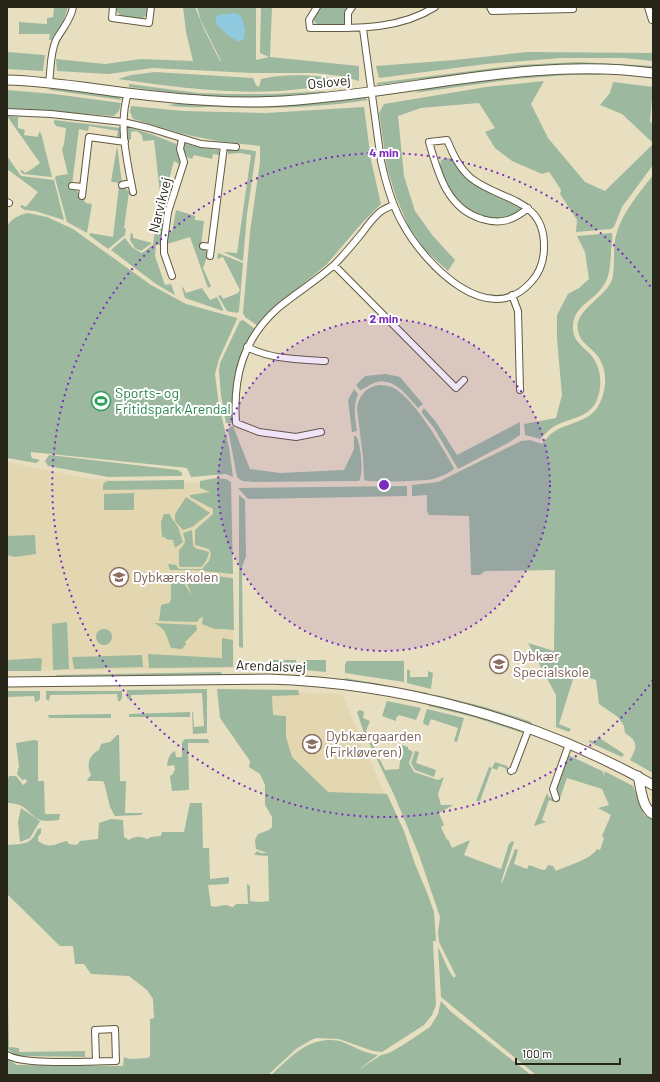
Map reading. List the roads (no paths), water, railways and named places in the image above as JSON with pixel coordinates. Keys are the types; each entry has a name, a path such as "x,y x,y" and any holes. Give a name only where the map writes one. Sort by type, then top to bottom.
{"street":[{"path":"49,83 52,51 56,40 67,24 73,7"},
{"path":"113,7 112,18 148,23 151,7"},
{"path":"317,7 309,20 310,28 363,29 388,25 407,20 435,7"},
{"path":"348,28 348,12 352,7"},
{"path":"490,7 492,11 573,9"},
{"path":"648,7 652,20"},
{"path":"363,29 385,182 393,205 404,226 416,245 433,264 456,285 470,293 483,298 496,299 512,296 533,280 541,267 544,254 544,238 537,220 528,208 516,200 480,185 469,176 455,158 447,140 429,142 437,171 448,194 458,206 472,216 489,221 503,221 517,217 528,208"},
{"name":"Oslovej","path":"7,80 198,99 269,101 372,92 453,80 538,70 608,69 653,73"},
{"path":"128,93 123,122 133,192"},
{"path":"7,112 51,114 123,122 149,128 201,144 236,147"},
{"path":"82,196 89,138 125,142"},
{"name":"Narvikvej","path":"172,276 164,253 164,241 168,212 184,162 180,149 182,139"},
{"path":"210,256 224,146"},
{"path":"122,185 131,183"},
{"path":"72,186 83,187"},
{"path":"321,432 296,437 259,432 236,423 236,383 240,367 247,347 269,317 334,265 372,220 380,212 393,205"},
{"path":"203,246 211,247"},
{"path":"334,265 456,388 464,380"},
{"path":"512,296 518,311 520,390"},
{"path":"247,347 260,354 270,356 325,361"},
{"name":"Arendalsvej","path":"7,682 210,679 302,680 349,685 432,699 472,709 529,728 569,744 638,776 653,785"},
{"path":"512,771 529,728"},
{"path":"556,798 553,789 569,744"},
{"path":"638,776 646,807 649,812 653,814"},
{"path":"7,1055 13,1059 22,1060 96,1061 116,1061 115,1029 95,1030 96,1061"}],"water":[{"path":"234,13 241,16 245,29 244,39 241,41 237,41 229,36 217,25 215,19 218,15"}],"place":[{"name":"Sports- og Fritidspark Arendal","path":"101,401"},
{"name":"Dybkærskolen","path":"119,577"},
{"name":"Dybkær Specialskole","path":"499,664"},
{"name":"Dybkærgaarden (Firkløveren)","path":"312,744"}]}
